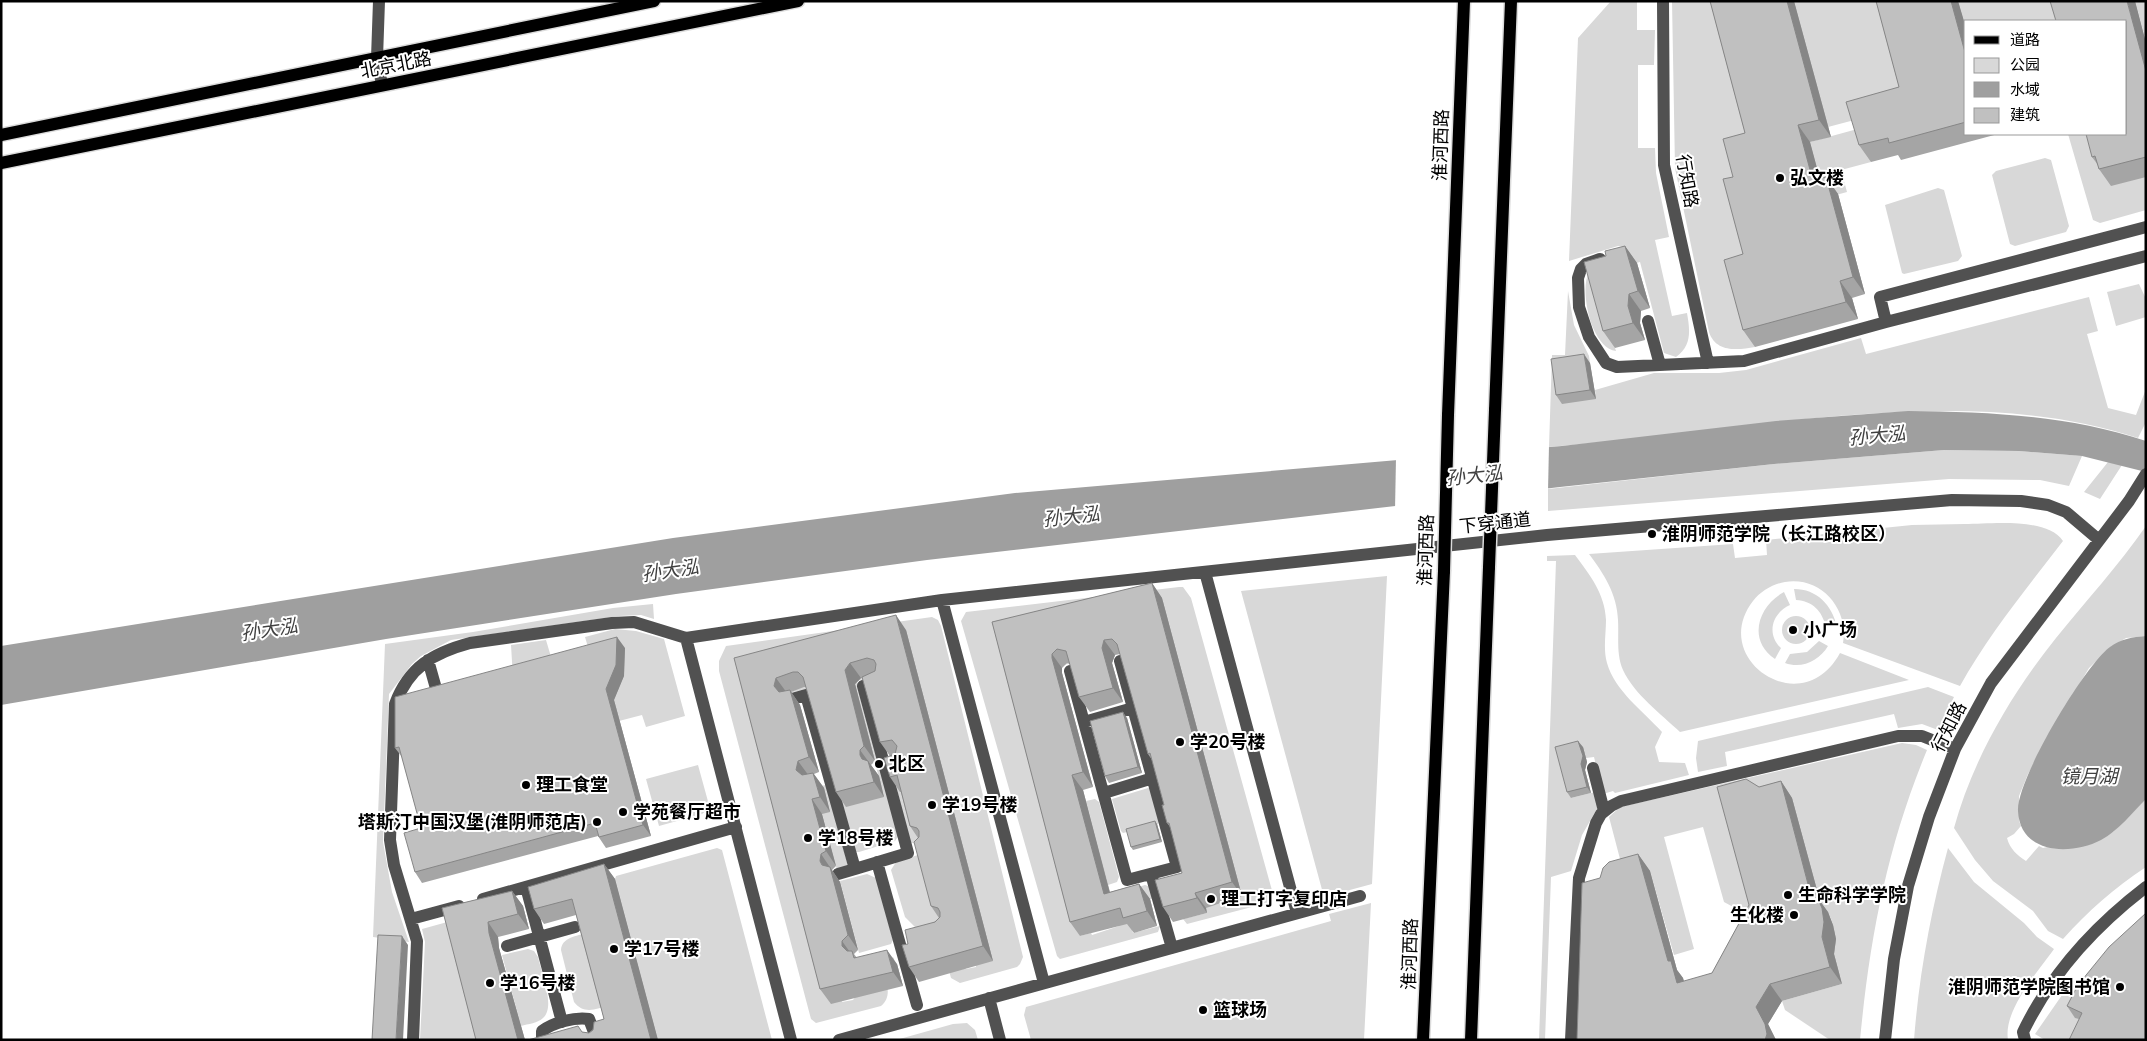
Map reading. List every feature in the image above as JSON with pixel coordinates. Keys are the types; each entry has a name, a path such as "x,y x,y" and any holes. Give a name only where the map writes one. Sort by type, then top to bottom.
{"main road":[{"name":"北京北路","path":"1,135 654,1"},
{"name":"北京北路","path":"1,163 798,1"},
{"name":"淮河西路","path":"1423,1040 1444,570 1464,1"},
{"path":"1471,1040 1511,1"}],"street":[{"path":"379,1 377,58 382,85"},
{"name":"行知路","path":"1663,1 1664,165 1708,363"},
{"path":"1886,322 1880,297 2146,228"},
{"path":"1612,256 1586,264 1581,269 1578,278 1579,307 1589,338 1606,363 1617,367 1744,361 1886,322 2146,256"},
{"path":"1648,320 1660,366"},
{"name":"行知路","path":"1885,1040 1894,959 1908,886 1929,817 1955,749 1992,683 2129,501 2146,474"},
{"name":"下穿通道","path":"686,638 942,600 1547,535 1952,500 2021,501 2048,505 2066,512 2099,540"},
{"path":"1205,572 1297,913"},
{"path":"942,600 1044,983"},
{"path":"413,1040 416,941 394,865 390,840 395,704 402,686 415,670 428,660 450,648 470,643 612,623 634,622 686,638 791,1040"},
{"path":"428,660 438,692"},
{"path":"1070,671 1127,880 1177,867 1120,661"},
{"path":"879,682 859,687 880,768 908,853"},
{"path":"792,699 806,695 814,702 855,869"},
{"path":"1084,722 1133,708"},
{"path":"1571,1040 1579,878 1596,823 1611,806 1621,801 1898,736 1922,736 1955,749"},
{"path":"880,768 900,763"},
{"path":"1593,768 1604,812"},
{"path":"1104,793 1152,778"},
{"path":"814,782 834,780"},
{"path":"411,919 736,827"},
{"path":"838,874 922,849"},
{"path":"877,862 903,942 917,1004"},
{"path":"1151,874 1172,948"},
{"path":"526,887 562,1022"},
{"path":"2025,1040 2022,1032 2033,1011 2074,955 2101,925 2146,887"},
{"path":"839,1040 1360,896"},
{"path":"507,946 575,927"},
{"path":"885,951 903,942"},
{"path":"989,998 1000,1040"},
{"path":"542,1040 542,1031 548,1027 562,1022 589,1019 596,1040"}],"green space":[{"path":"1611,1 1637,1 1637,30 1655,30 1654,65 1638,65 1638,148 1655,148 1656,173 1669,237 1655,240 1672,316 1687,313 1689,337 1685,348 1676,357 1664,353 1640,262 1629,265 1623,247 1618,246 1569,261 1578,38"},
{"path":"1672,1 1717,1 1757,150 1755,272 1736,277 1755,347 1735,349 1722,347 1712,339 1709,332 1675,168"},
{"path":"1794,1 1884,1 1911,105 1828,127"},
{"path":"1958,1 2058,1 2063,20 1964,20"},
{"path":"2135,1 2146,1 2146,42"},
{"path":"1861,128 1871,162 1841,170 1847,192 1825,198 1810,142"},
{"path":"2068,135 2094,135 2146,177 2146,210 2100,223 2093,220"},
{"path":"2045,158 2051,160 2069,226 2066,232 2015,246 2010,244 1992,175 1996,171"},
{"path":"1938,188 1944,190 1962,256 1958,261 1904,274 1902,273 1885,205"},
{"path":"1589,272 1616,351 1607,347 1600,340 1589,317 1585,292"},
{"path":"2139,284 2146,299 2146,317 2116,326 2107,292"},
{"path":"1568,291 1574,325 1589,356 1590,363 1557,368 1596,399 1595,390 1654,373 1719,373 1746,370 1861,338 1866,354 2089,297 2098,331 2087,334 2108,408 2136,415 2146,389 2146,422 2138,438 2064,420 2027,415 1951,411 1876,413 1802,419 1549,447 1552,355 1565,355"},
{"path":"1944,450 2019,451 2082,456 2069,486 2040,480 1949,479 1548,511 1548,489 1774,464"},
{"path":"2108,462 2122,465 2100,499 2084,492"},
{"path":"2003,523 2045,528 2055,533 2063,541 1996,630 1960,686 1843,643 1844,630 1842,618 1830,598 1810,584 1785,582 1768,588 1756,597 1742,623 1742,643 1751,661 1765,675 1784,683 1804,683 1824,673 1840,653 1909,680 1680,732 1641,695 1623,670 1619,652 1618,620 1615,602 1605,577 1589,554 1733,544 1735,558 1767,555 1766,540 1912,525"},
{"path":"2146,526 2146,636 2126,638 2111,647 2089,668 2028,774 2019,796 2019,821 2021,826 2014,834 2007,838 2014,851 2026,861 2039,846 2043,848 2113,832 2146,799 2146,867 2102,900 2063,939 2048,931 2033,911 1993,881 1975,860 1954,828 1962,802 1983,752 2009,705 2039,659"},
{"path":"1575,555 1600,593 1603,602 1606,620 1605,652 1607,663 1616,683 1662,732 1655,747 1659,762 1685,763 1689,775 1615,793 1613,791 1603,794 1594,757 1586,758 1571,798 1595,792 1598,807 1582,835 1571,871 1551,877 1545,1040 1539,1040 1556,561 1547,561 1547,556"},
{"path":"1387,576 1372,884 1324,897 1241,591"},
{"path":"1183,587 1191,598 1273,894 1267,903 1187,924 1183,919 1207,913 1205,906 1225,903 1162,598 1077,661 1051,669 1080,936 1091,933 1092,935 1119,926 1111,895 1145,885 1151,887 1154,898 1126,906 1133,933 1160,926 1158,932 1060,959 1057,956 961,621 966,612"},
{"path":"1794,589 1810,592 1822,600 1835,619 1837,627 1826,627 1822,616 1816,608 1807,602 1796,600"},
{"path":"1784,592 1790,605 1779,613 1773,624 1776,642 1781,648 1775,659 1766,651 1761,642 1759,624 1762,614 1768,606"},
{"path":"653,604 654,619 641,615 619,616 451,640 421,656 412,664 389,694 383,842 392,892 409,942 373,937 385,644 473,632 613,608"},
{"path":"1796,616 1806,620 1810,630 1806,640 1796,644 1786,640 1782,630 1786,620"},
{"path":"932,617 938,620 1023,957 1017,967 960,983 951,978 940,937 966,969 976,967 976,965 878,675 857,681 899,835 895,841 859,852 856,852 809,688 790,693 842,1002 853,1000 888,955 894,958 895,965 883,969 888,993 885,1002 881,1006 816,1023 811,1019 719,671 719,661 726,646","holes":["843,646 884,796 807,656"]},
{"path":"615,629 636,631 664,639 685,716 646,727 642,715 619,721 614,700 624,676 625,648 591,657 585,637"},
{"path":"546,640 554,667 513,678 511,645"},
{"path":"1819,641 1828,646 1815,660 1798,665 1785,663 1790,654 1807,652"},
{"path":"1928,687 1954,697 1938,730 1922,724 1898,728 1894,714 1725,752 1727,766 1698,772 1696,758 1698,741"},
{"path":"1902,743 1916,745 1927,750 1901,822 1882,892 1869,964 1860,1040 1830,1040 1785,1010 1782,1001 1842,984 1834,957 1833,926 1829,914 1820,901 1761,922 1724,902 1703,827 1664,837 1694,949 1674,955 1650,871 1625,878 1609,817 1620,807"},
{"path":"698,765 709,805 708,809 702,814 659,826 646,779"},
{"path":"893,771 923,836 916,844 909,842"},
{"path":"826,785 848,866 837,870 815,787"},
{"path":"1150,788 1158,824 1123,833 1112,799"},
{"path":"1095,799 1099,802 1119,877 1117,882 1108,885 1086,801"},
{"path":"717,848 722,850 772,1040 658,1040 615,879 616,876"},
{"path":"1948,848 1974,882 2024,923 2037,937 2054,949 2016,1004 2008,1028 2008,1040 1914,1040 1926,943"},
{"path":"924,853 945,922 917,929 905,917 891,870 896,862"},
{"path":"867,874 876,878 893,940 891,944 859,953 840,881"},
{"path":"1371,903 1364,1040 1031,1040 1024,1015 1026,1007 1331,921 1329,914"},
{"path":"451,921 486,1040 420,1040 425,942 422,929"},
{"path":"587,933 610,1005 590,1010 582,1009 574,1002 561,950 564,942 567,940"},
{"path":"528,949 534,951 538,957 548,998 548,1006 547,1013 541,1020 521,1026 502,955"},
{"path":"2069,985 2086,997 2090,1025 2083,1040 2045,1040 2035,1034"},
{"path":"967,1023 975,1030 978,1040 896,1040 953,1024"}],"water":[{"name":"孙大泓","path":"1908,411 1999,414 2058,420 2116,432 2146,441 2146,472 2082,456 2019,451 1944,450 1774,464 1560,487 927,560 676,594 386,639 1,705 1,646 673,538 1015,493 1562,446 1776,421"},
{"name":"镜月湖","path":"2146,636 2146,799 2113,832 2089,845 2062,849 2049,848 2037,843 2027,836 2021,825 2018,811 2020,796 2040,750 2069,699 2099,658 2118,642"}],"pier":[{"path":"1549,445 1548,491 1395,510 1396,458"}],"building":[{"name":"弘文楼","path":"1710,1 1787,1 1819,120 1798,125 1813,181 1826,177 1853,277 1840,281 1846,302 1743,330 1724,260 1743,254 1723,179 1733,177 1723,139 1745,133"},
{"path":"1876,1 1951,1 1964,49 1964,123 1889,143 1888,138 1859,145 1846,102 1899,87"},
{"path":"2050,1 2127,1 2146,71 2146,157 2099,169 2095,156 2092,157 2086,135 2127,135 2127,20 2056,20"},
{"path":"1625,246 1638,291 1629,294 1628,306 1633,323 1603,331 1584,262 1606,256 1605,251"},
{"path":"1584,354 1590,390 1556,395 1551,359"},
{"path":"1152,583 1232,882 1195,893 1197,898 1163,907 1155,880 1182,873 1169,823 1167,823 1162,805 1164,805 1150,753 1148,754 1117,644 1112,639 1104,640 1102,648 1113,688 1079,697 1066,651 1057,649 1052,654 1052,658 1083,772 1072,775 1104,894 1139,884 1147,911 1123,918 1120,908 1070,922 992,622"},
{"path":"896,615 983,946 909,967 902,945 908,944 905,930 935,922 940,917 940,912 938,908 931,906 914,842 919,837 919,831 917,828 910,826 897,775 890,777 884,758 895,754 897,746 892,740 880,742 862,677 875,671 876,664 874,660 867,658 850,663 845,670 864,746 860,750 860,755 862,759 868,761 874,782 836,792 803,677 798,672 793,672 776,678 774,686 779,692 790,690 809,757 798,761 796,770 802,775 813,773 820,797 812,799 826,851 821,854 820,861 822,865 830,867 848,935 842,941 842,946 847,951 852,951 854,958 887,950 893,972 820,989 734,658"},
{"name":"理工食堂","path":"617,637 616,665 606,689 643,825 599,837 595,823 415,872 404,833 421,828 399,747 395,748 395,697"},
{"path":"1123,712 1138,767 1105,776 1090,721"},
{"path":"1578,741 1583,756 1581,764 1587,787 1567,792 1555,747"},
{"name":"生化楼","path":"1746,779 1759,787 1781,781 1808,884 1822,908 1824,922 1822,937 1830,967 1770,984 1756,1007 1765,1024 1767,1034 1765,1040 1577,1040 1582,883 1600,878 1603,868 1609,862 1638,854 1668,961 1671,961 1677,983 1712,973 1749,905 1717,787"},
{"path":"1155,821 1160,839 1131,847 1126,829"},
{"path":"604,864 651,1040 528,1040 578,1026 582,1032 589,1033 593,1030 594,1022 604,1019 572,899 534,909 528,887"},
{"name":"学16号楼","path":"512,891 518,914 488,922 489,933 518,1040 476,1040 442,908"},
{"name":"淮阴师范学院图书馆","path":"2146,913 2146,1040 2069,1040 2082,1013 2067,1006 2078,985 2109,947"},
{"path":"378,935 402,936 396,1040 372,1040"}],"place":[{"name":"弘文楼","path":"1780,178"},
{"name":"淮阴师范学院（长江路校区）","path":"1652,534"},
{"name":"小广场","path":"1793,630"},
{"name":"学20号楼","path":"1180,742"},
{"name":"北区","path":"879,764"},
{"name":"理工食堂","path":"526,785"},
{"name":"学19号楼","path":"932,805"},
{"name":"学苑餐厅超市","path":"623,812"},
{"name":"塔斯汀中国汉堡(淮阴师范店)","path":"597,822"},
{"name":"学18号楼","path":"808,838"},
{"name":"生命科学学院","path":"1788,895"},
{"name":"理工打字复印店","path":"1211,899"},
{"name":"生化楼","path":"1794,915"},
{"name":"学17号楼","path":"614,949"},
{"name":"学16号楼","path":"490,983"},
{"name":"淮阴师范学院图书馆","path":"2120,987"},
{"name":"篮球场","path":"1203,1010"}]}
